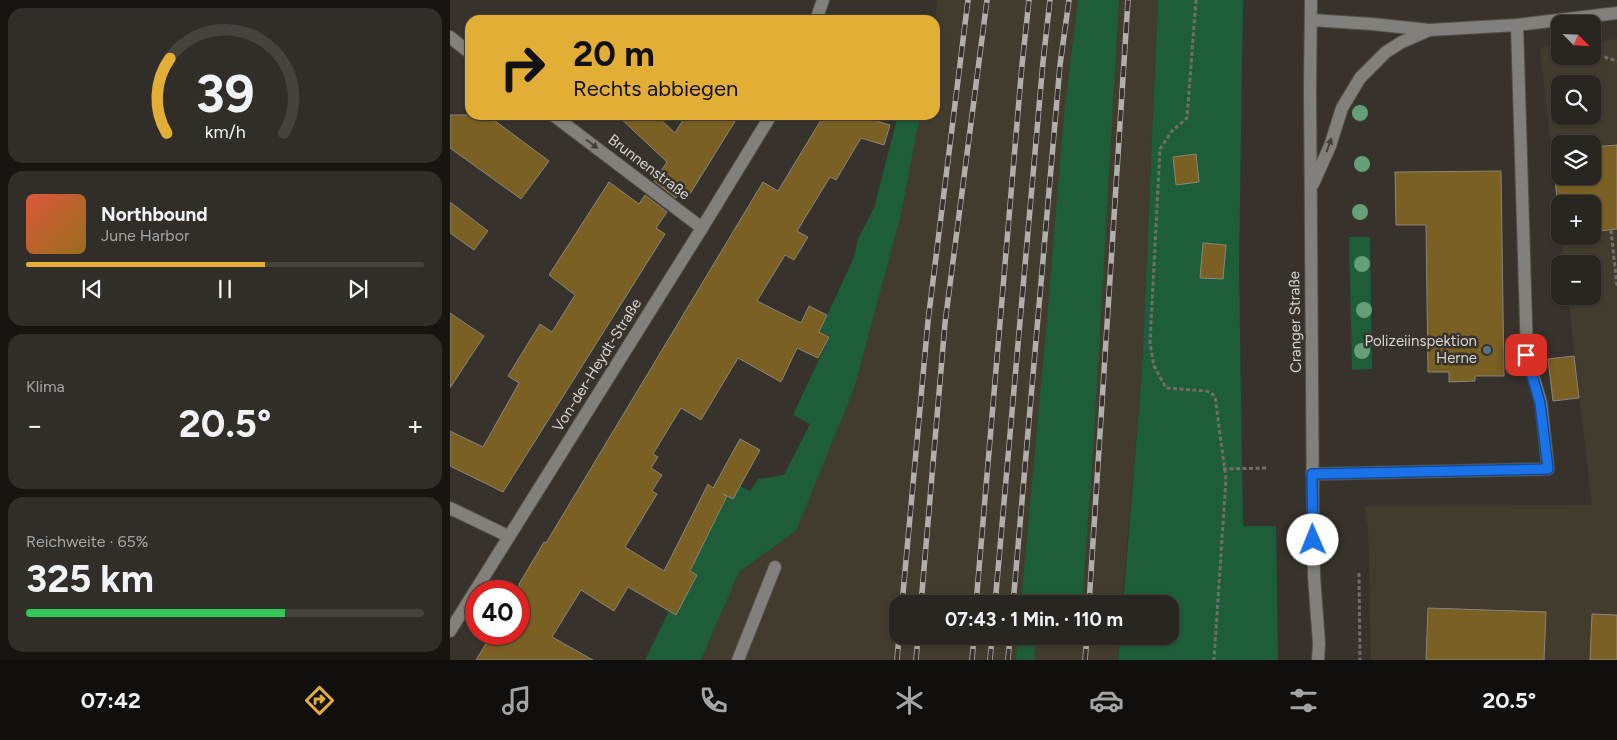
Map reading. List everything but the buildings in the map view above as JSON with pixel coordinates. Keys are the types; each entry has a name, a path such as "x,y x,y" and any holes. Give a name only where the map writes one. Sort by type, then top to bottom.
{"street":[{"path":"818,15 823,0"},
{"name":"Cranger Straße","path":"1311,0 1312,474 1314,576 1319,643 1318,660"},
{"path":"1311,20 1430,30 1517,25 1617,13"},
{"path":"1312,474 1548,469 1540,403 1526,355 1517,25"},
{"path":"1310,190 1330,146 1342,108 1360,78 1386,52 1402,42 1430,30"},
{"path":"450,37 465,48"},
{"name":"Brunnenstraße","path":"560,120 702,228"},
{"name":"Von-der-Heydt-Straße","path":"450,631 768,120"},
{"path":"450,508 508,536"},
{"path":"738,660 775,567"},
{"name":"Cranger Straße","path":"1319,643 1323,660"}],"path":[{"path":"1196,0 1187,118 1172,131 1160,149 1150,343 1154,366 1166,388 1207,391 1215,396 1223,469 1226,479 1214,660"},
{"path":"1601,56 1617,61"},
{"path":"1611,230 1617,286"},
{"path":"1223,469 1267,468"},
{"path":"1359,573 1360,660"}],"shaded area":[{"path":"937,0 1158,0 1142,371 1123,595 889,595 889,645 1119,645 1118,660 701,660 739,572 796,531 854,389 901,215 919,120 940,120 940,15 936,15"},
{"path":"1617,39 1617,660 1371,660 1368,527 1365,506 1592,505 1569,305 1601,305 1601,255 1563,255 1562,245 1601,245 1601,195 1557,195 1555,185 1601,185 1601,135 1551,135 1551,146 1540,48 1551,47 1551,65 1601,65 1601,41"}],"green space":[{"path":"1078,0 1119,0 1093,452 1083,595 1022,595 1047,320 1064,115"},
{"path":"1158,0 1243,0 1239,267 1243,526 1276,526 1278,660 1118,660 1119,645 1179,645 1179,595 1124,595 1142,371"},
{"path":"897,120 919,120 901,215 854,389 796,531 739,572 701,660 645,660 669,611 676,615 697,575 690,571 727,496 740,486 750,491 758,479 784,475 810,424 793,415 830,336 820,331 854,257 858,239 874,208"},
{"path":"1349,237 1370,237 1372,369 1352,370"},
{"path":"1017,645 1035,645 1034,660 1016,660"}],"railway":[{"path":"903,595 928,321 968,0"},
{"path":"922,595 945,323 987,0"},
{"path":"977,595 1029,0"},
{"path":"996,595 1050,0"},
{"path":"1014,595 1060,65 1069,0"},
{"path":"1090,595 1128,0"},
{"path":"897,660 898,645"},
{"path":"916,660 917,645"},
{"path":"972,660 973,645"},
{"path":"990,660 991,645"},
{"path":"1008,660 1009,645"},
{"path":"1085,660 1086,645"}],"place":[{"name":"Polizeiinspektion Herne","path":"1487,350"}],"route":[{"path":"1313,540 1312,474 1548,469 1540,403 1526,355"}]}
